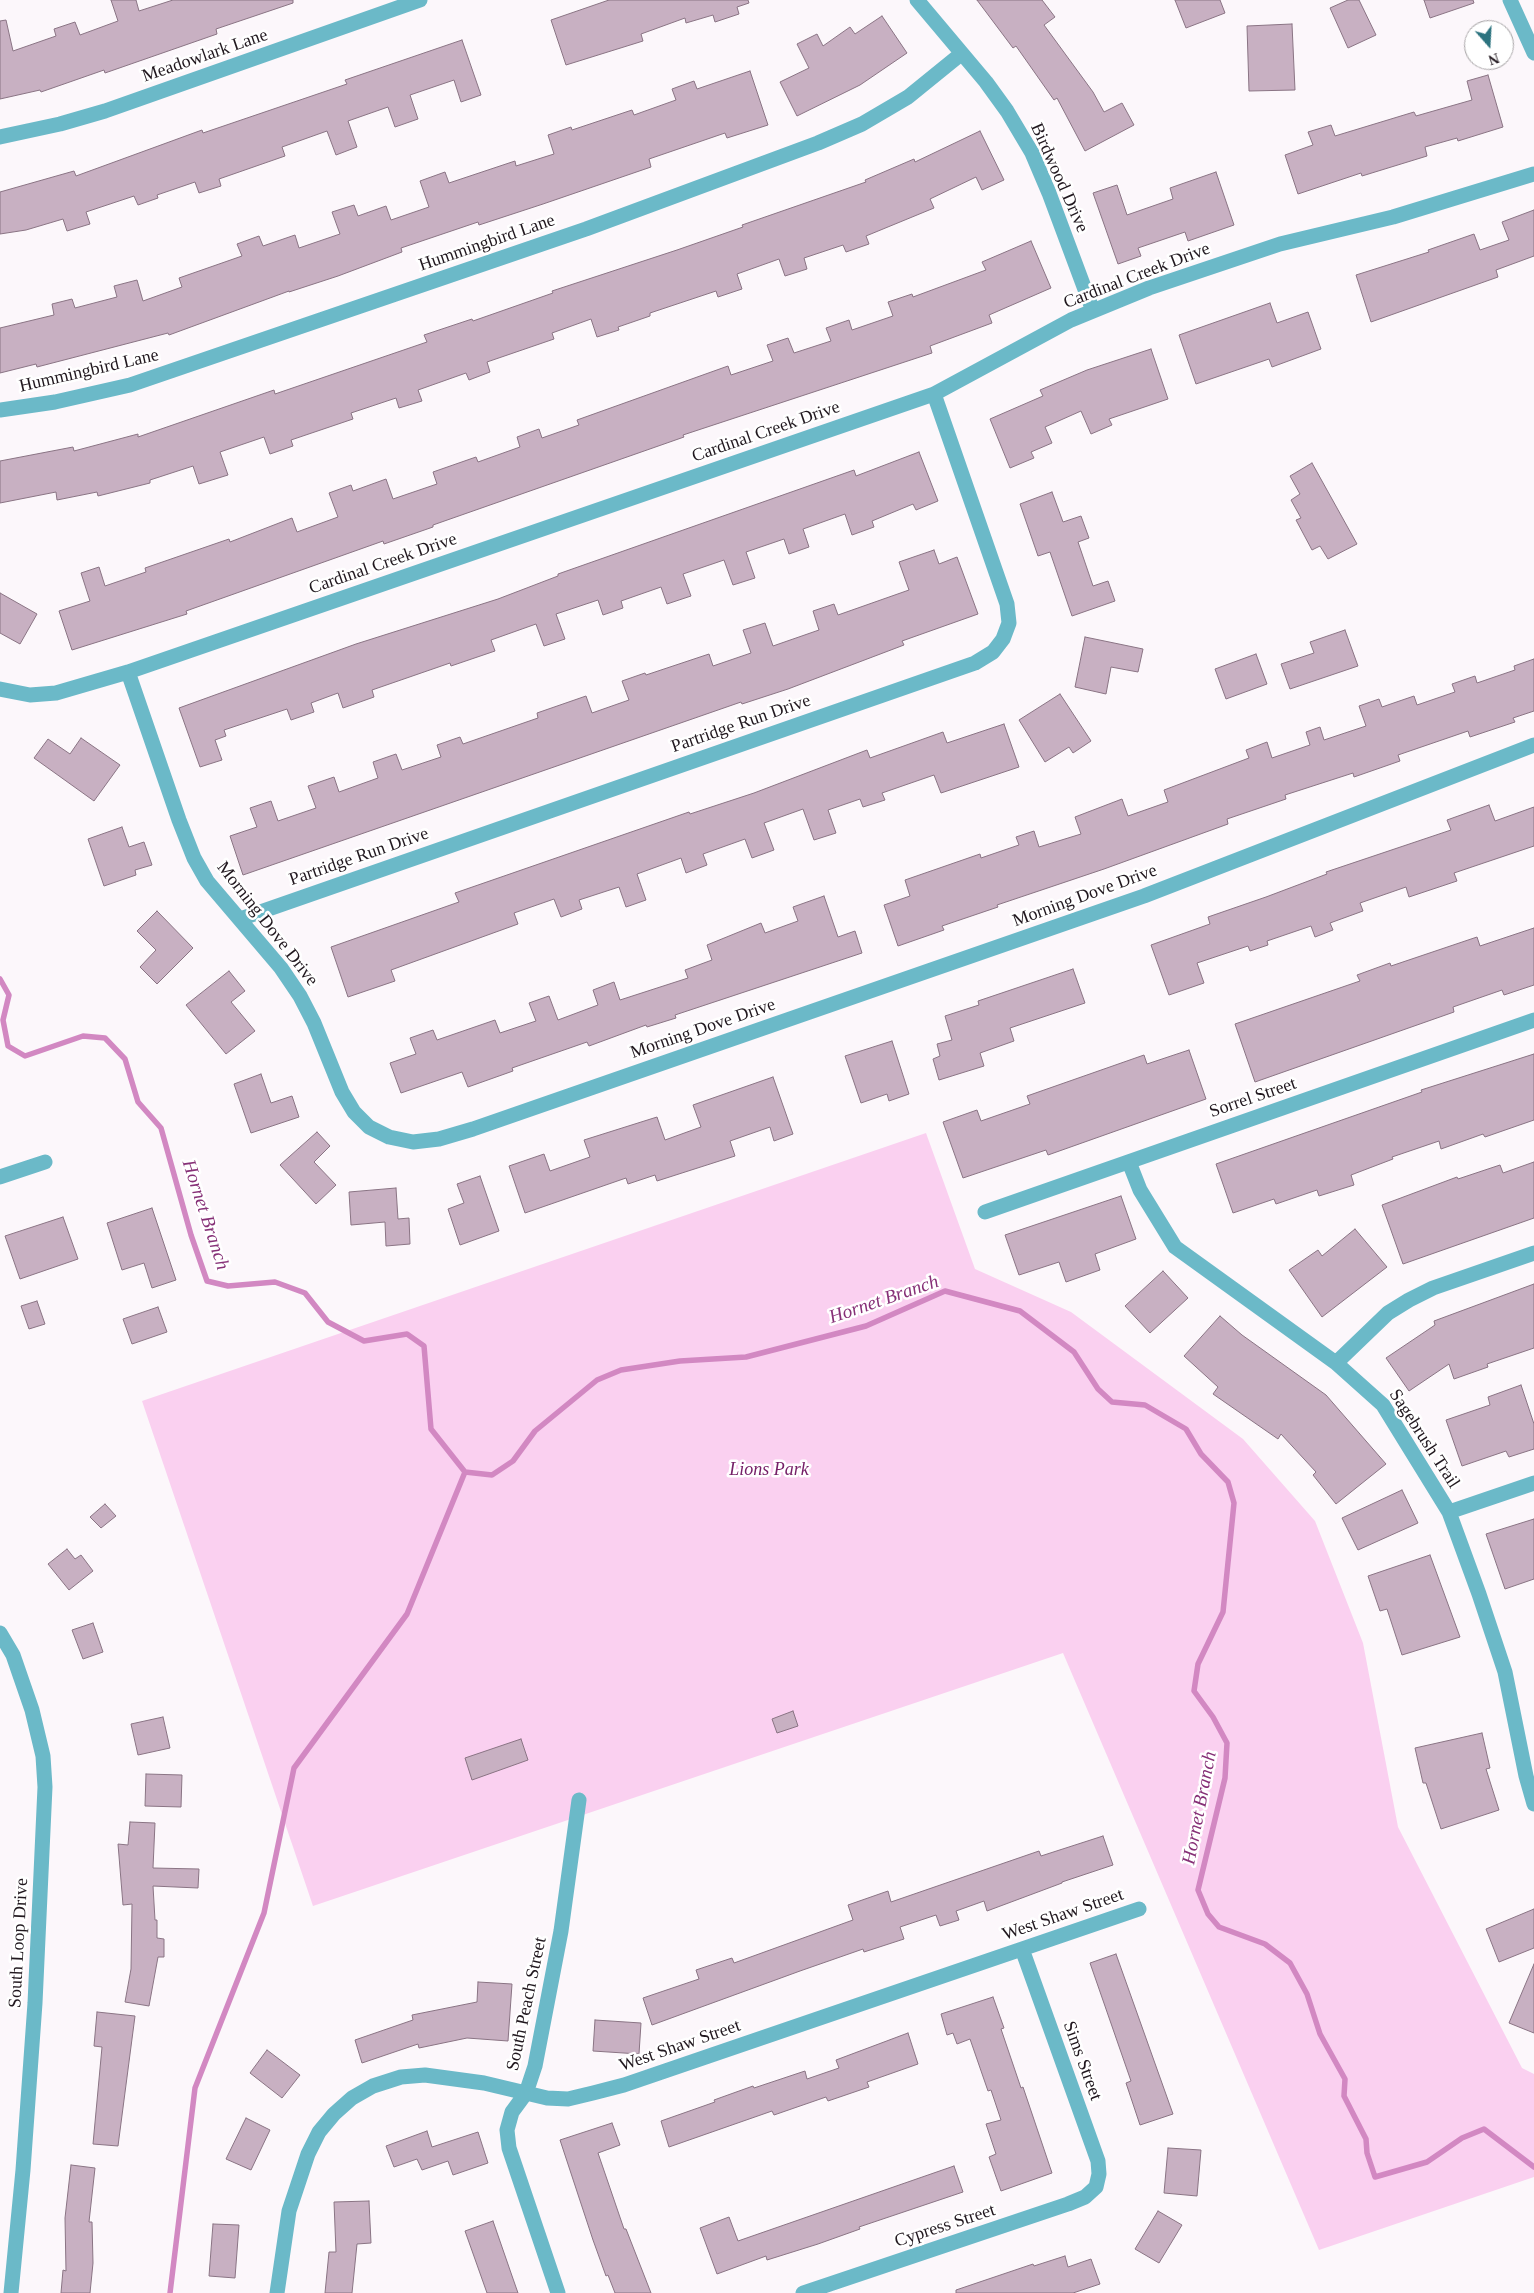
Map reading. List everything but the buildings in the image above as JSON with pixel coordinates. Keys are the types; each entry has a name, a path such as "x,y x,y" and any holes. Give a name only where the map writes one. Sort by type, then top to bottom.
{"street":[{"name":"Meadowlark Lane","path":"0,137 60,124 105,111 420,0"},
{"name":"Birdwood Drive","path":"918,0 1008,111 1032,153 1093,311"},
{"path":"1510,0 1534,53"},
{"name":"Hummingbird Lane","path":"0,410 54,402 130,385 632,212 818,143 862,124 908,97 961,54"},
{"name":"Cardinal Creek Drive","path":"0,689 30,695 56,693 128,672 934,394 1039,336 1149,288 1280,244 1393,217 1534,174"},
{"name":"Partridge Run Drive","path":"240,919 976,663 993,652 1004,639 1009,623 1007,604 934,394"},
{"name":"Morning Dove Drive","path":"128,672 194,858 223,902 240,919 281,968 300,996 314,1023 342,1092 354,1112 369,1127 389,1137 413,1142 439,1139 1144,896 1534,745"},
{"name":"Sorrel Street","path":"985,1212 1534,1020"},
{"path":"0,1177 45,1162"},
{"name":"Sagebrush Trail","path":"1129,1162 1144,1198 1175,1246 1336,1363 1384,1405 1449,1512 1505,1672 1526,1776 1534,1804"},
{"path":"1336,1363 1388,1313 1409,1300 1433,1288 1534,1253"},
{"path":"1449,1512 1534,1484"},
{"name":"South Loop Drive","path":"0,1633 13,1655 32,1710 43,1756 45,1786 35,2003 23,2170 11,2293"},
{"name":"South Peach Street","path":"558,2293 509,2148 507,2130 512,2112 526,2092 535,2066 562,1931 580,1800"},
{"name":"West Shaw Street","path":"277,2293 289,2210 305,2161 319,2132 352,2098 373,2086 400,2076 425,2075 452,2077 547,2098 568,2099 624,2085 1139,1909"},
{"name":"Sims Street","path":"1022,1949 1098,2161 1099,2174 1096,2187"},
{"name":"Cypress Street","path":"803,2293 1068,2204 1085,2197 1096,2187"}],"green space":[{"name":"Lions Park","path":"926,1133 975,1269 1071,1312 1243,1439 1315,1521 1363,1643 1398,1827 1522,2068 1534,2074 1534,2177 1319,2250 1063,1653 313,1906 142,1401"}],"waterway":[{"name":"Hornet Branch","path":"0,979 9,995 3,1020 8,1046 25,1056 83,1036 105,1038 125,1059 138,1102 161,1128 191,1235 207,1281 228,1286 275,1282 305,1293 328,1322 364,1341 407,1334 424,1346 431,1429 465,1472 492,1475 513,1461 535,1431 597,1380 621,1370 680,1361 746,1357 866,1326 945,1291 1020,1311 1074,1352 1098,1389 1112,1402 1145,1405 1186,1429 1201,1454 1228,1482 1234,1503 1223,1612 1198,1664 1194,1691 1213,1717 1227,1743 1225,1778 1198,1890 1208,1914 1219,1927 1265,1944 1290,1963 1307,1994 1320,2034 1345,2079 1344,2096 1366,2139 1367,2153 1375,2177 1427,2162 1462,2138 1484,2129 1534,2167"},
{"path":"170,2293 195,2088 264,1913 294,1768 407,1614 465,1472"}]}
